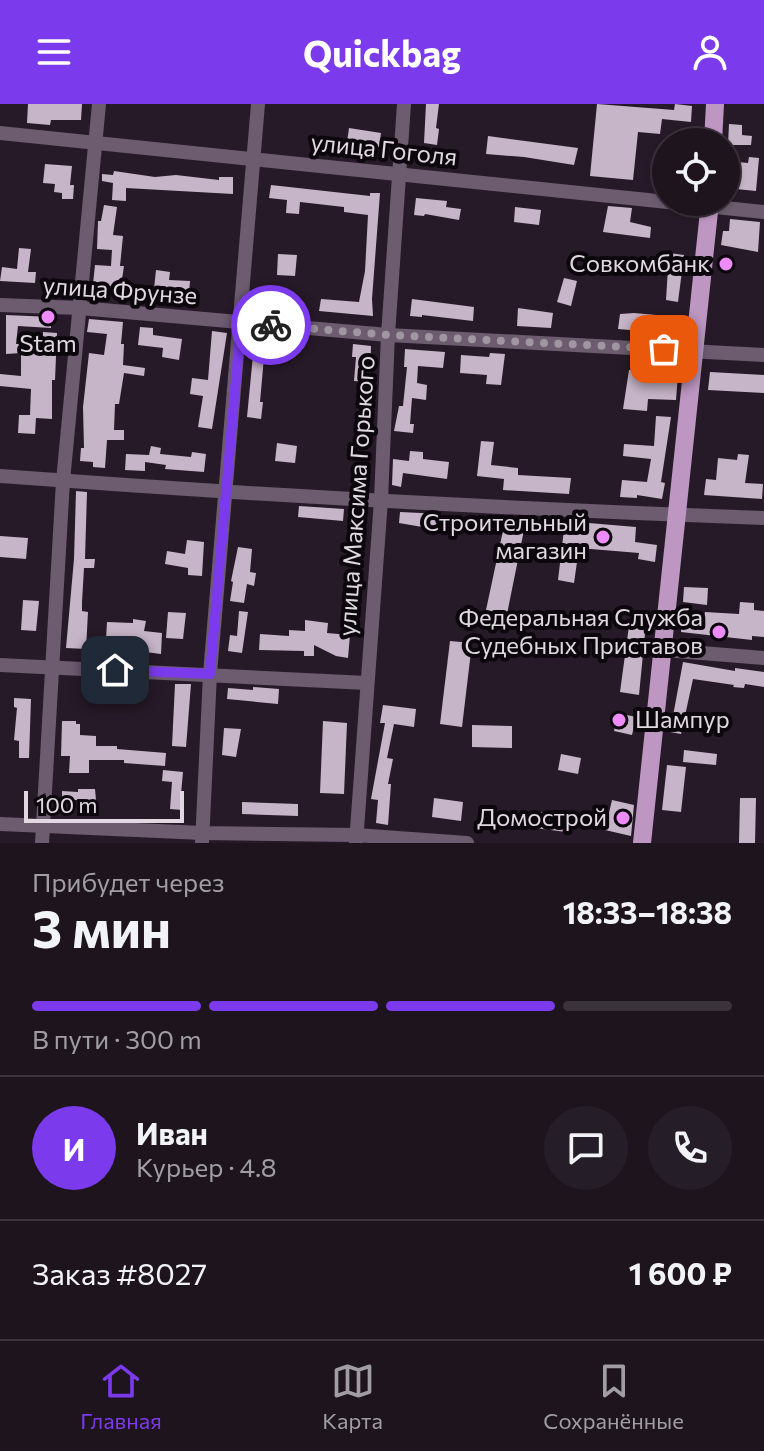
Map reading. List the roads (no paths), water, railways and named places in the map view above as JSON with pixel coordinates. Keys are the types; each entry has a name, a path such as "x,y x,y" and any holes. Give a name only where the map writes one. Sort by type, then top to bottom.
{"main road":[{"path":"714,128 715,104"},
{"path":"642,843 708,216"}],"street":[{"path":"42,843 63,481 99,104"},
{"path":"202,838 210,674 258,104"},
{"name":"улица Максима Горького","path":"356,839 381,500 388,335 404,104"},
{"name":"улица Гоголя","path":"0,133 652,199"},
{"name":"улица Гоголя","path":"740,209 764,212"},
{"name":"улица Фрунзе","path":"0,305 80,308 388,335 764,355"},
{"path":"0,476 224,492 764,518"},
{"path":"664,650 764,658"},
{"path":"0,665 367,683"},
{"path":"0,824 202,838 467,843"}],"place":[{"name":"Совкомбанк","path":"726,264"},
{"name":"Stam","path":"48,317"},
{"name":"Строительный магазин","path":"603,537"},
{"name":"Федеральная Служба Судебных Приставов","path":"719,632"},
{"name":"Шампур","path":"619,720"},
{"name":"Домострой","path":"623,818"}]}
